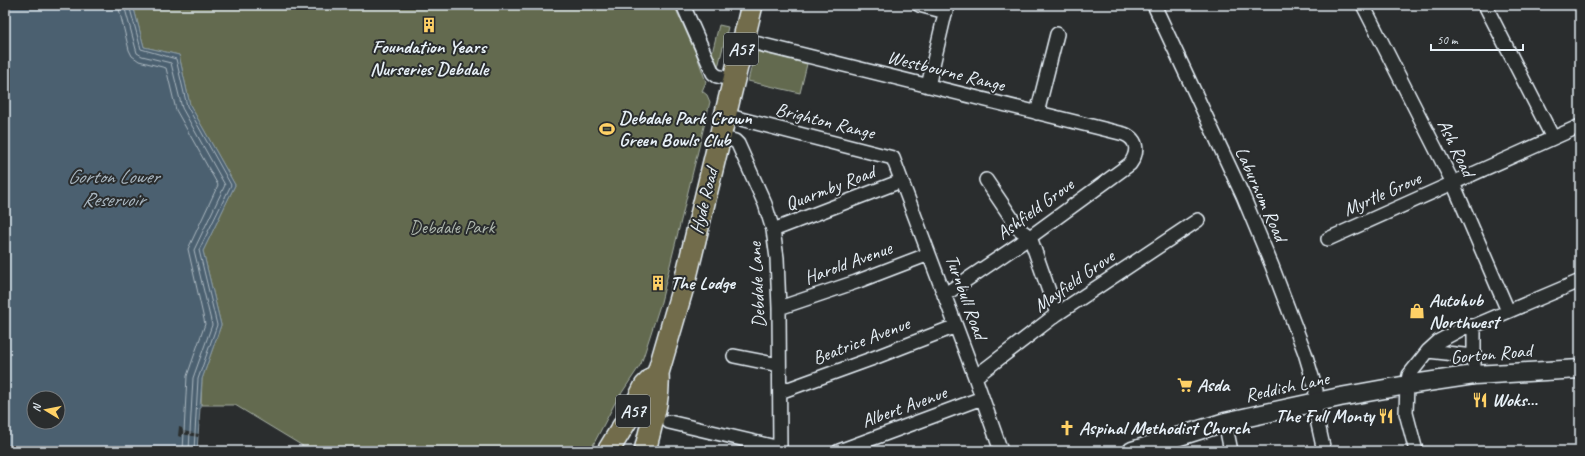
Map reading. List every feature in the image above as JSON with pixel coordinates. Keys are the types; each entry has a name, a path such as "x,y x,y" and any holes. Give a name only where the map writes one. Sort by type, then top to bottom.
{"highway":[{"name":"Hyde Road","path":"647,441 658,392 658,372 686,278 752,5"},
{"name":"Hyde Road","path":"608,451 633,410 645,386 658,372"},
{"name":"A57","path":"632,451 647,441"}],"main road":[{"name":"Gorton Road","path":"1407,385 1474,375 1580,369"},
{"name":"Reddish Lane","path":"1137,450 1224,422 1407,385"}],"street":[{"path":"683,5 713,73 717,76 734,80"},
{"path":"919,5 946,8 928,86"},
{"name":"Laburnum Road","path":"1154,5 1243,196 1272,266 1305,353 1316,390 1316,415 1324,451"},
{"name":"Ash Road","path":"1363,5 1453,183 1508,311"},
{"path":"1485,5 1552,138"},
{"path":"1037,113 1057,34"},
{"name":"Westbourne Range","path":"743,40 1124,134 1131,139 1136,146"},
{"name":"Brighton Range","path":"725,115 893,158"},
{"name":"Myrtle Grove","path":"1328,239 1580,126"},
{"name":"Debdale Lane","path":"720,137 735,141 738,144 765,204 773,230 777,258 779,308 780,449"},
{"name":"Ashfield Grove","path":"944,295 1030,237 1130,164 1135,156 1136,146"},
{"name":"Turnbull Road","path":"893,158 930,254 1001,451"},
{"path":"986,180 1019,229 1030,237 1057,314"},
{"name":"Quarmby Road","path":"773,230 901,181"},
{"name":"Mayfield Grove","path":"975,377 1057,314 1198,220"},
{"name":"Harold Avenue","path":"779,308 856,282 930,254"},
{"path":"1416,451 1406,413 1407,385 1409,375 1428,351 1439,342 1467,326 1474,326 1580,282"},
{"name":"Beatrice Avenue","path":"780,392 956,326"},
{"path":"1474,326 1474,375"},
{"path":"1428,351 1473,356"},
{"path":"734,356 779,365"},
{"name":"Albert Avenue","path":"839,451 982,398"},
{"path":"669,422 780,449"},
{"path":"1224,422 1231,451"}],"green space":[{"name":"Debdale Park","path":"133,5 674,5 697,56 706,82 702,91 707,95 710,102 661,302 641,364 615,403 590,451 311,451 235,405 201,405 202,379 221,325 203,251 235,185 190,105 179,55 144,47"},
{"path":"719,25 728,27 717,71 711,57"},
{"path":"755,51 807,64 800,93 748,81"},
{"path":"198,449 259,449 261,451 197,451"}],"water":[{"name":"Gorton Lower Reservoir","path":"5,5 133,5 144,47 179,55 190,105 235,185 203,251 221,325 202,379 197,451 5,451"}],"pier":[{"path":"179,427 182,428 183,431 199,434 198,437 182,434 181,437 178,436"}],"place":[{"name":"Foundation Years Nurseries Debdale","path":"429,25"},
{"name":"Debdale Park Crown Green Bowls Club","path":"607,129"},
{"name":"The Lodge","path":"658,283"},
{"name":"Autohub Northwest","path":"1417,311"},
{"name":"Asda","path":"1185,385"},
{"name":"Woks...","path":"1480,400"},
{"name":"The Full Monty","path":"1386,416"},
{"name":"Aspinal Methodist Church","path":"1067,428"}]}
